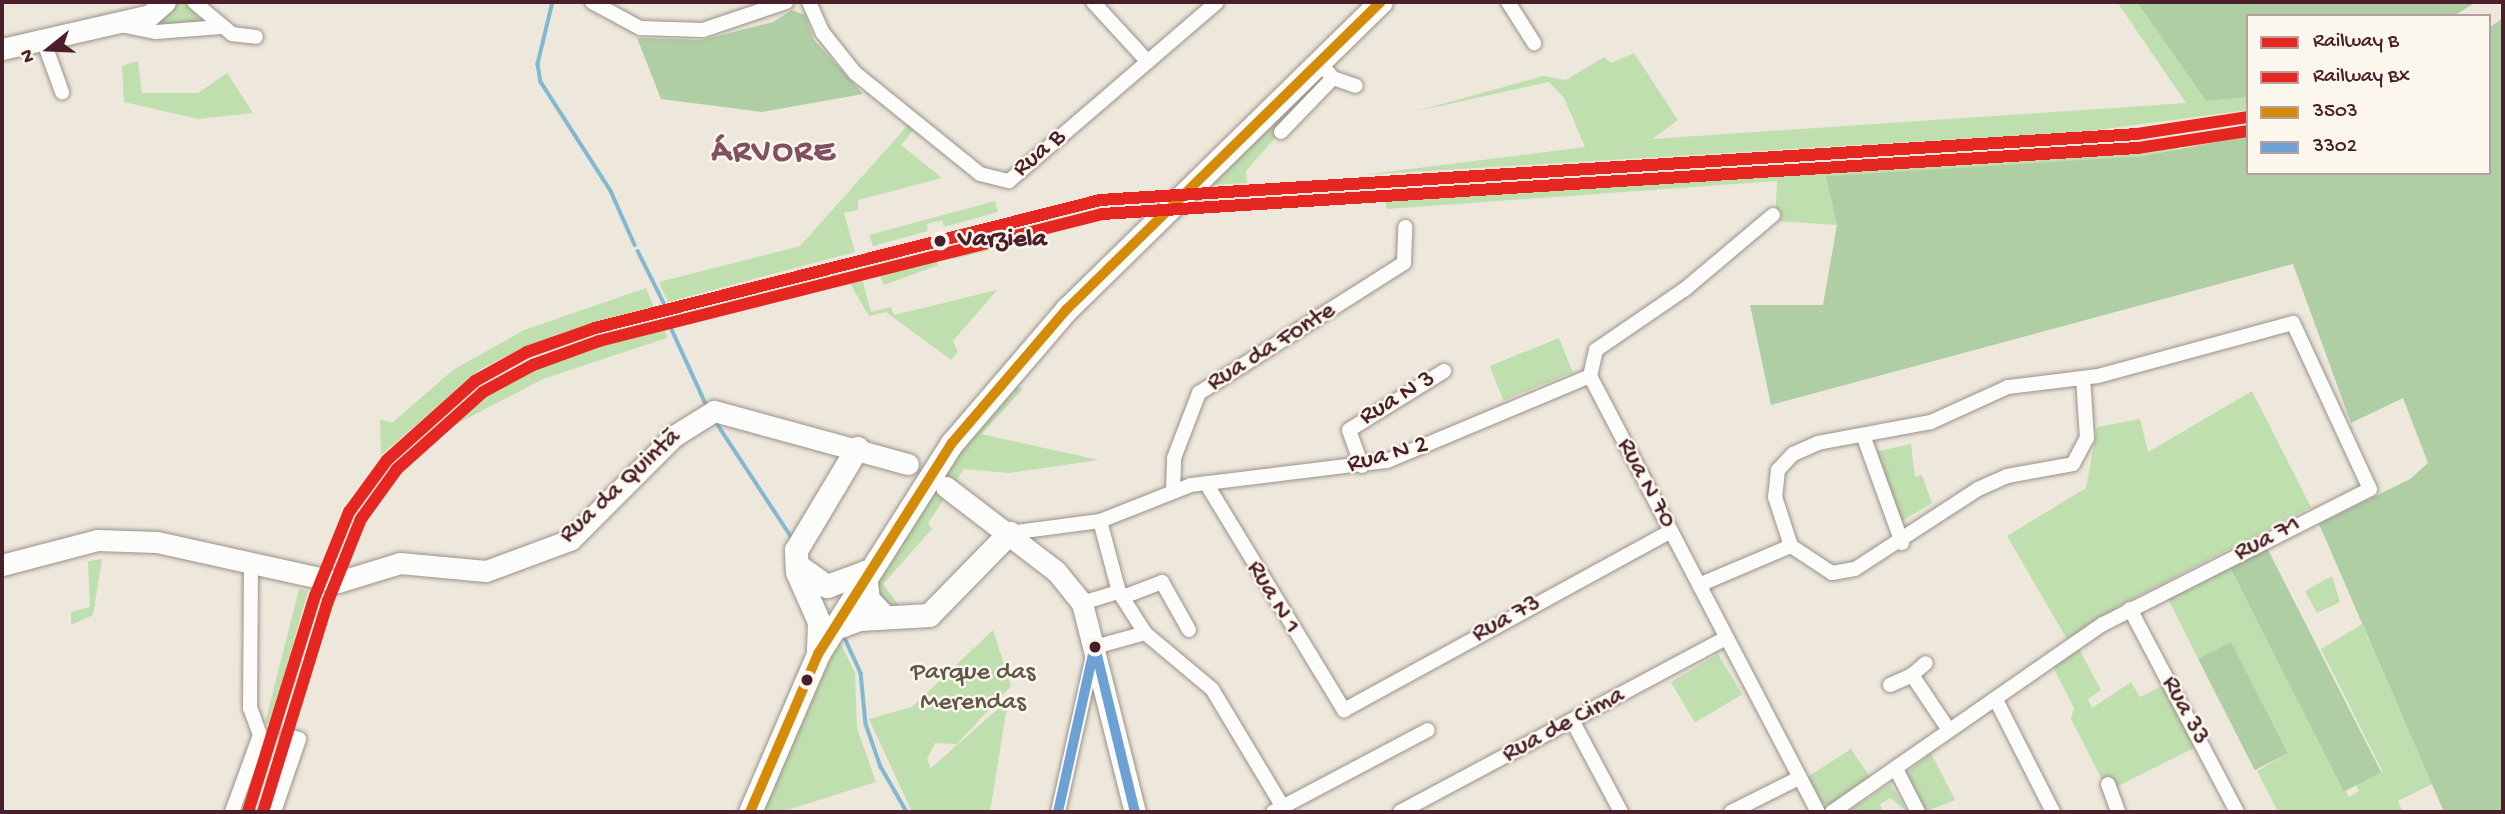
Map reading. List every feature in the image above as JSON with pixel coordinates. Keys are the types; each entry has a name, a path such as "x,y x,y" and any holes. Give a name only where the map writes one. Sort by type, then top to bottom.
{"main road":[{"path":"750,812 818,654 864,572 1012,368 1194,185 1326,70 1381,2"},
{"path":"818,654 815,604 795,564 800,540 857,448"},
{"path":"832,629 885,617 929,615 1009,533"},
{"path":"795,564 827,586 864,572"},
{"path":"864,572 868,599 885,617"}],"street":[{"path":"2,49 42,37 150,15 165,2"},
{"path":"194,2 221,27"},
{"path":"592,2 640,28 704,30 786,2"},
{"name":"Rua B","path":"809,2 822,33 855,73 980,174 1009,181 1217,2"},
{"path":"1093,2 1148,62"},
{"path":"1508,2 1534,43"},
{"path":"110,23 156,32 221,27 256,37"},
{"path":"42,37 62,92"},
{"path":"1281,132 1326,70 1356,86"},
{"path":"1590,376 1596,350 1685,289 1773,215"},
{"name":"Rua da Fonte","path":"1173,491 1174,458 1199,393 1404,263 1405,227"},
{"name":"Rua 71","path":"1791,546 1775,497 1778,470 1793,454 1818,443 1931,422 2008,387 2083,378 2293,323 2370,489 2130,609 1832,812"},
{"name":"Rua N 3","path":"1362,466 1349,430 1444,371"},
{"name":"Rua N 2","path":"1173,491 1206,483 1362,466 1427,448 1590,376"},
{"name":"Rua N 70","path":"1590,376 1818,812"},
{"path":"1699,585 1791,546 1812,564 1844,573 1902,543 1985,486 2073,464 2087,438 2083,378"},
{"name":"Rua da Quintã","path":"2,565 97,540 157,541 338,582 400,563 450,571 516,562 570,540 674,436 714,411 908,464"},
{"path":"1863,435 1902,543"},
{"name":"Rua N 1","path":"1206,483 1344,709"},
{"path":"946,486 1056,571 1082,603 1135,812"},
{"path":"1009,533 1100,521 1173,491"},
{"path":"1100,521 1121,595 1145,633 1212,689 1281,810 1428,730"},
{"name":"Rua 73","path":"1344,709 1671,531"},
{"path":"232,812 263,729 250,708 251,563"},
{"path":"1082,603 1121,595 1162,582 1189,630"},
{"name":"Rua 33","path":"2130,609 2236,812"},
{"path":"1095,647 1145,633"},
{"name":"Rua de Cima","path":"1400,812 1726,638"},
{"path":"1058,812 1095,647"},
{"path":"1890,685 1912,675 1926,663"},
{"path":"1912,675 1949,730"},
{"path":"1996,700 2053,812"},
{"path":"1573,722 1621,812"},
{"path":"274,812 299,739 287,736"},
{"path":"1896,769 1918,812"},
{"path":"1731,812 1799,778"},
{"path":"2108,784 2118,812"}],"green space":[{"path":"176,2 187,2 203,25 150,27"},
{"path":"2117,2 2137,2 2206,101 2246,97 2246,110 2090,131 1362,175 1585,147 1564,98 1549,82 1413,112 1543,76 1566,80 1604,57 1611,63 1634,53 1678,120 1652,139 2186,103"},
{"path":"2137,2 2476,2 2457,14 2246,14 2246,97 2206,101"},
{"path":"792,10 805,15 814,40 863,94 762,112 661,99 637,38 702,40 773,22"},
{"path":"2503,18 2503,812 2444,812 2319,524 2410,479 2428,463 2403,398 2351,423 2293,264 1771,405 1750,305 1823,305 1837,225 1826,176 2143,156 2246,136 2246,175 2491,175 2491,27"},
{"path":"138,61 142,93 198,93 227,73 253,113 198,119 124,102 122,66"},
{"path":"1322,75 1323,83 1246,171 1247,183 1211,185"},
{"path":"909,124 915,128 901,145 942,178 858,200 858,210 844,213 855,252 668,302 659,282 800,246"},
{"path":"2172,144 2178,149 2143,156 1827,176 1837,225 1775,221 1777,181 1387,209 1385,201 1281,203"},
{"path":"995,201 998,212 944,227 942,220 927,224 928,231 873,246 869,235"},
{"path":"1005,234 1008,246 954,259 951,248"},
{"path":"934,254 938,265 884,285 879,274"},
{"path":"861,275 871,312 891,307 894,315 997,290 953,341 958,352 951,360 886,312 869,316 847,278"},
{"path":"646,288 654,307 524,347 481,369 381,455 380,419 392,423 453,370 524,330"},
{"path":"663,323 667,338 543,379 422,442 508,375"},
{"path":"1559,338 1573,372 1503,400 1489,366"},
{"path":"1017,386 1023,389 981,434 1099,460 1009,473 964,469 928,523 932,529 883,584 900,607 892,607 875,595 876,573 972,432"},
{"path":"2252,391 2311,507 2119,606 2068,641 2007,536 2086,488 2097,427 2140,419 2148,452"},
{"path":"1911,444 1915,477 1922,475 1932,503 1900,522 1875,452"},
{"path":"2267,548 2381,773 2344,792 2230,567"},
{"path":"102,559 93,615 71,625 71,612 90,607 88,561"},
{"path":"2229,567 2349,797 2359,791 2356,785 2383,772 2321,649 2362,624 2432,784 2398,801 2403,812 2278,812 2257,771 2287,754 2231,642 2198,659 2168,599"},
{"path":"2332,576 2340,602 2317,613 2305,591"},
{"path":"299,589 308,591 270,725 265,723"},
{"name":"Parque das Merendas","path":"993,630 1011,686 957,744 935,743 927,759 931,768 1008,700 990,812 912,812 869,719 912,707"},
{"path":"839,640 855,673 857,728 876,782 781,812 761,812"},
{"path":"2231,642 2288,753 2255,770 2198,659"},
{"path":"2079,649 2101,690 2088,699 2092,708 2131,682 2140,697 2164,685 2196,747 2108,791 2071,719 2074,708 2053,667"},
{"path":"1718,654 1742,694 1695,723 1671,682"},
{"path":"1851,749 1870,777 1831,805 1819,802 1806,778"},
{"path":"1931,753 1955,800 1925,812 1905,774"},
{"path":"1890,784 1908,812 1890,798 1880,804 1883,812 1847,812"}],"waterway":[{"path":"553,2 538,64 541,82 611,191 635,245"},
{"path":"638,251 664,303"},
{"path":"669,323 707,406"},
{"path":"716,422 791,536"},
{"path":"844,636 861,673 866,724 881,767 907,812"}],"rail line":[{"name":"B","path":"248,812 315,596 349,512 387,460 475,381 527,352 595,328 1100,200 2137,134 2246,117"},
{"name":"Bx","path":"263,812 328,601 361,519 397,469 483,392 533,365 599,341 1102,214 2138,148 2246,131"}],"transit line":[{"name":"3503","path":"750,812 818,654 952,443 1067,309 1381,2"},
{"name":"3302","path":"1095,647 1135,812"},
{"name":"3302","path":"1058,812 1094,650"}],"place":[{"name":"Varziela","path":"940,241"}],"district":[{"name":"ÁRVORE","path":"774,154"}]}
